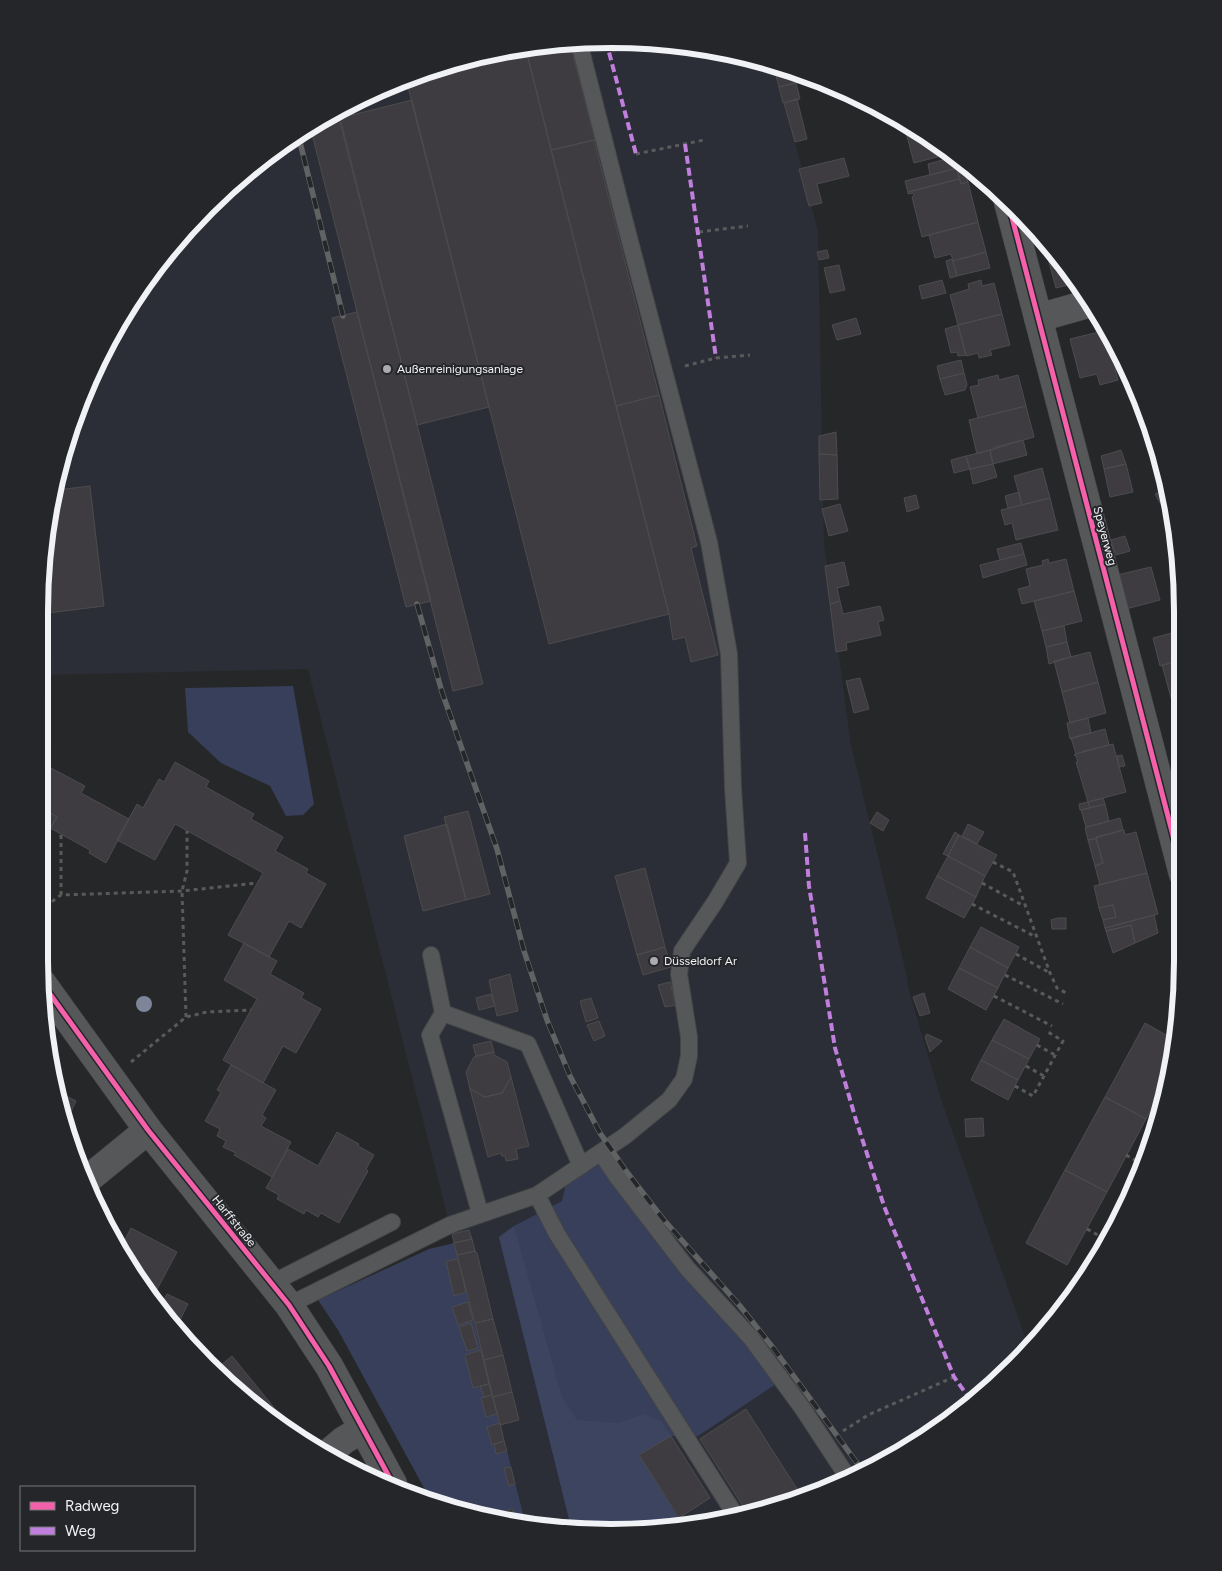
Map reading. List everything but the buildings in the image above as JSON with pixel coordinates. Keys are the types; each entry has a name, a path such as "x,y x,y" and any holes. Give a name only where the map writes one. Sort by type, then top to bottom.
{"street":[{"name":"Speyerweg","path":"1011,215 1174,839"},
{"path":"1038,318 1084,305"},
{"name":"Harffstraße","path":"49,992 148,1130 289,1305 329,1366 390,1479"},
{"path":"90,1177 148,1130"},
{"path":"332,1450 344,1440 363,1429"}],"lane":[{"path":"289,1305 450,1225 480,1213 537,1195 625,1136 669,1100 684,1079 689,1056 690,1037 679,974 682,951 716,902 738,863 733,788 729,654 709,542 626,230 581,49"},
{"path":"431,955 443,1013 430,1035 480,1213"},
{"path":"443,1013 528,1044 581,1166"},
{"path":"601,1152 618,1178 687,1268 751,1338 803,1409 845,1472"},
{"path":"537,1195 557,1234 732,1510"},
{"path":"272,1283 392,1222"}],"path":[{"path":"636,154 704,140"},
{"path":"699,232 748,226"},
{"path":"665,371 716,358 750,355"},
{"path":"186,1017 182,891 187,871 187,830"},
{"path":"61,834 61,895"},
{"path":"993,862 1013,872 1050,973 1057,988 1068,994"},
{"path":"48,904 61,895 182,891 257,883"},
{"path":"982,883 1024,906"},
{"path":"972,904 1036,937"},
{"path":"1016,954 1050,973"},
{"path":"1005,975 1063,1004"},
{"path":"994,996 1052,1026"},
{"path":"111,1078 186,1017 207,1012 251,1010"},
{"path":"1015,1086 1033,1096 1063,1041 1048,1032"},
{"path":"1037,1045 1055,1055"},
{"path":"1026,1066 1044,1076"},
{"path":"1126,1156 1137,1162"},
{"path":"1087,1229 1102,1237"},
{"path":"824,1442 868,1415 954,1376"}],"shaded area":[{"path":"611,48 685,52 721,58 777,73 818,231 824,544 851,745 909,991 942,1102 1026,1341 983,1384 924,1429 860,1465 827,1481 792,1494 721,1513 685,1519 611,1524 524,1517 308,669 48,675 49,574 52,537 67,465 90,395 106,362 142,298 164,268 187,239 239,187 298,142 362,106 395,90 430,77 501,58 537,52"},
{"path":"293,686 314,804 303,815 286,816 270,786 221,763 188,732 185,688"},
{"path":"603,1157 785,1378 698,1436 687,1438 671,1436 640,1455 679,1519 611,1524 570,1522 499,1237 514,1226 562,1201 567,1179"},
{"path":"514,1226 562,1397 577,1420 617,1423 644,1414 661,1421 671,1436 640,1455 679,1519 611,1524 570,1522 499,1237"},
{"path":"454,1243 524,1517 501,1513 427,1493 338,1330 318,1300 429,1249"}],"railway":[{"path":"300,141 343,316"},
{"path":"417,604 442,692 497,849 524,951 547,1020 570,1076 600,1133 626,1171 663,1219 740,1306 774,1349 859,1466"}],"marked path":[{"path":"608,48 636,154"},
{"path":"685,144 716,358"},
{"path":"805,833 809,886 835,1048 884,1206 954,1377 968,1396"}],"cycle path":[{"path":"1012,216 1174,839"},
{"path":"49,993 148,1130 289,1305 329,1366 390,1479"}],"place":[{"name":"Außenreinigungsanlage","path":"387,369"},
{"name":"Düsseldorf Ar","path":"654,961"}]}
